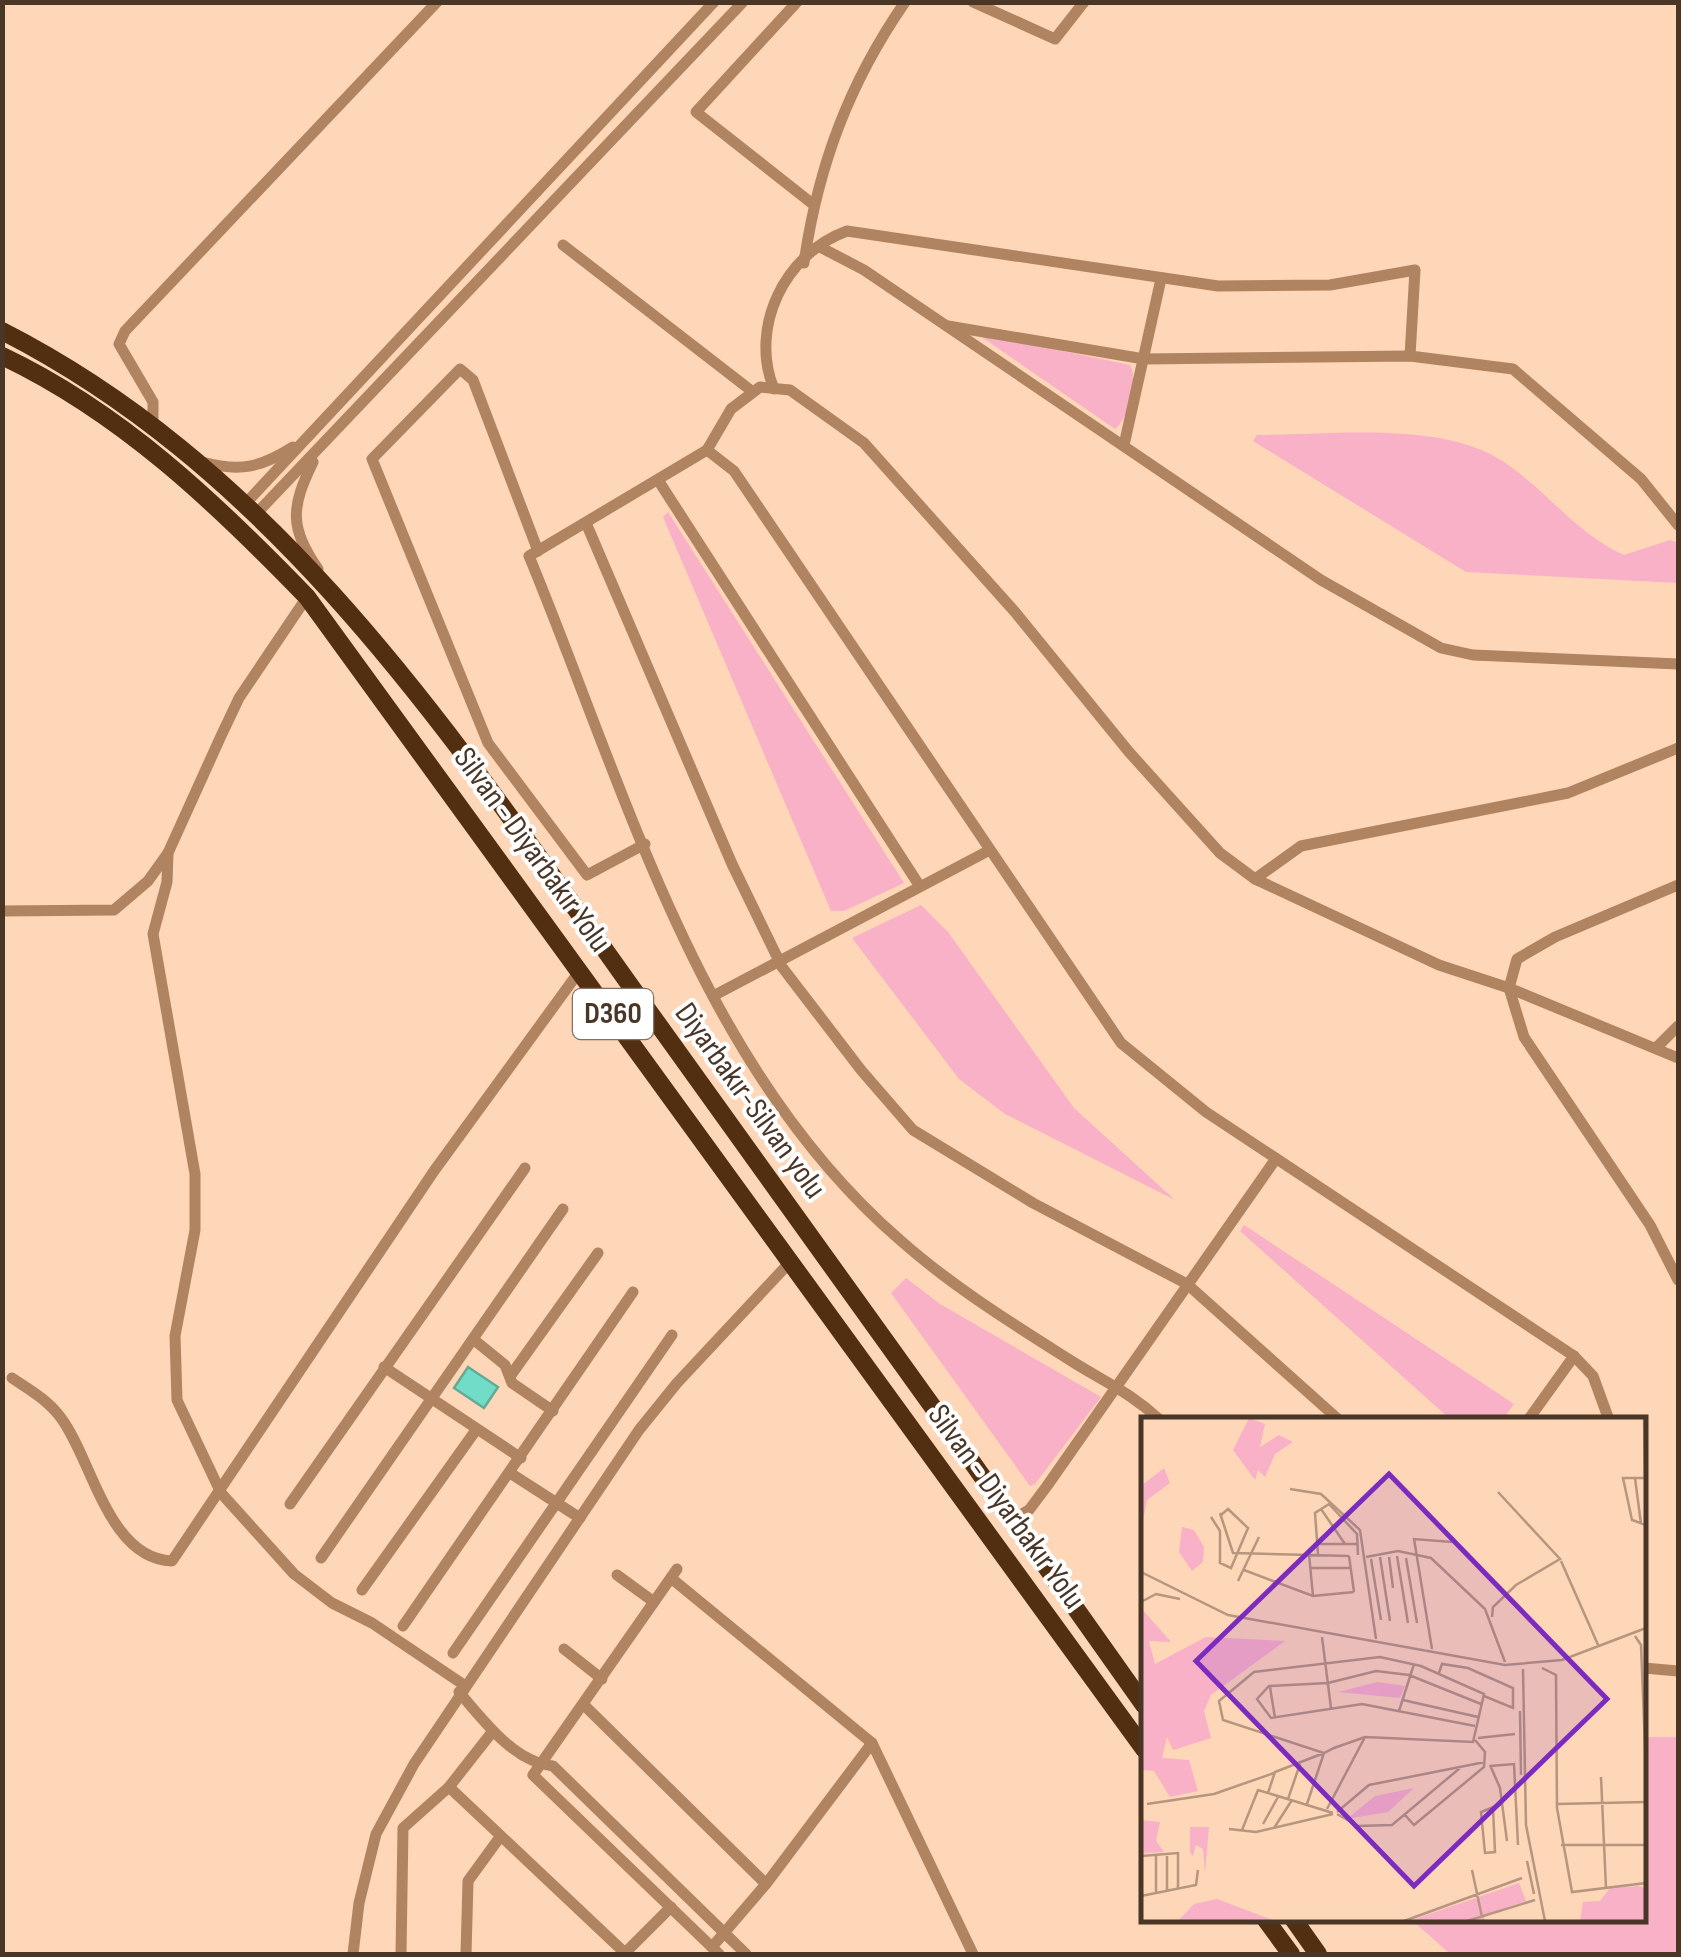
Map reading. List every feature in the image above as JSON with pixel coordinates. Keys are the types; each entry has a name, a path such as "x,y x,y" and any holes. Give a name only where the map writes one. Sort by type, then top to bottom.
{"highway":[{"name":"Diyarbakır-Silvan yolu","path":"2,330 58,359 153,422 202,462 335,592 487,788 1141,1701"},
{"name":"Silvan - Diyarbakır Yolu","path":"2,356 88,404 140,440 217,507 308,596 1141,1746"},
{"path":"1267,1922 1291,1954"},
{"path":"1295,1922 1318,1954"}],"street":[{"path":"153,422 153,402 118,344 125,331 437,2"},
{"path":"251,508 309,436 714,2"},
{"path":"251,508 320,450 743,2"},
{"path":"797,2 696,112 814,205"},
{"path":"804,263 814,205 834,130 866,64 905,2"},
{"path":"983,4 1054,38 1084,2"},
{"path":"774,388 766,369 766,326 778,290 836,235 860,233 1218,286 1330,285 1415,270 1410,356"},
{"path":"563,245 753,392"},
{"path":"820,247 864,270 1321,580 1440,648 1473,655 1678,664"},
{"path":"1124,446 1160,279"},
{"path":"944,326 1009,333 1144,360 1410,356 1513,369 1641,479 1678,524"},
{"path":"538,551 472,380 460,369 372,460 488,743 587,875 645,844"},
{"path":"1156,1417 1117,1384 1090,1373 980,1303 900,1240 836,1179 754,1067 690,955 530,556 707,450 731,409 760,387 790,390 864,443 1002,597 1128,752 1220,853 1255,879 1439,965 1509,988 1678,1058"},
{"path":"202,462 244,470 266,464 309,436"},
{"path":"320,450 306,478 295,521 298,540 335,592"},
{"path":"707,450 734,471 1121,1042 1194,1103 1275,1160 1574,1356 1593,1376 1608,1417"},
{"path":"658,480 920,885"},
{"path":"586,524 732,864 778,959 912,1130 1033,1203 1187,1284 1336,1417"},
{"path":"2,911 114,910 148,881 168,853 238,698 308,596"},
{"path":"1255,879 1301,846 1568,793 1678,748"},
{"path":"712,996 988,850"},
{"path":"168,853 167,882 153,934 196,1174 195,1230 175,1336 178,1400 221,1492 294,1574 462,1689 494,1731 536,1764 553,1766 746,1954"},
{"path":"1678,886 1555,937 1517,959 1509,988 1524,1037 1650,1225 1678,1280"},
{"path":"12,1378 43,1398 62,1419 113,1521 159,1561 172,1561 434,1172 581,970"},
{"path":"1656,1048 1678,1026"},
{"path":"1013,1519 1029,1510 1275,1160"},
{"path":"290,1504 524,1168"},
{"path":"321,1558 563,1209"},
{"path":"511,1375 598,1254"},
{"path":"353,1954 359,1903 376,1834 462,1689 676,1383 791,1261"},
{"path":"403,1626 633,1292"},
{"path":"453,1653 672,1335"},
{"path":"473,1339 511,1375 512,1384 553,1411"},
{"path":"1530,1417 1574,1356"},
{"path":"384,1367 521,1458"},
{"path":"362,1590 476,1430"},
{"path":"510,1474 580,1518"},
{"path":"872,1743 715,1951 532,1775 536,1764 584,1705 674,1574 872,1743 973,1954"},
{"path":"617,1575 654,1602"},
{"path":"564,1649 602,1680"},
{"path":"1646,1668 1678,1671"},
{"path":"584,1705 766,1884"},
{"path":"401,1954 403,1828 449,1787 494,1731"},
{"path":"449,1787 624,1954 671,1907"},
{"path":"466,1954 468,1880 500,1837"}],"shaded area":[{"path":"976,333 1130,365 1133,390 1125,416 1115,429"},
{"path":"1257,435 1418,435 1479,449 1504,462 1592,536 1624,555 1670,540 1678,543 1678,583 1466,572 1253,441"},
{"path":"668,512 904,883 844,911 831,911 663,517"},
{"path":"921,905 948,932 1074,1108 1175,1200 1005,1114 959,1079 852,938"},
{"path":"1244,1225 1514,1404 1504,1417 1448,1417 1240,1231"},
{"path":"906,1278 940,1304 1101,1397 1035,1484 1030,1486 891,1293"},
{"path":"1646,1737 1678,1737 1678,1954 1450,1954 1414,1922 1646,1922"}],"water":[{"path":"468,1367 498,1387 484,1408 454,1388"}]}
